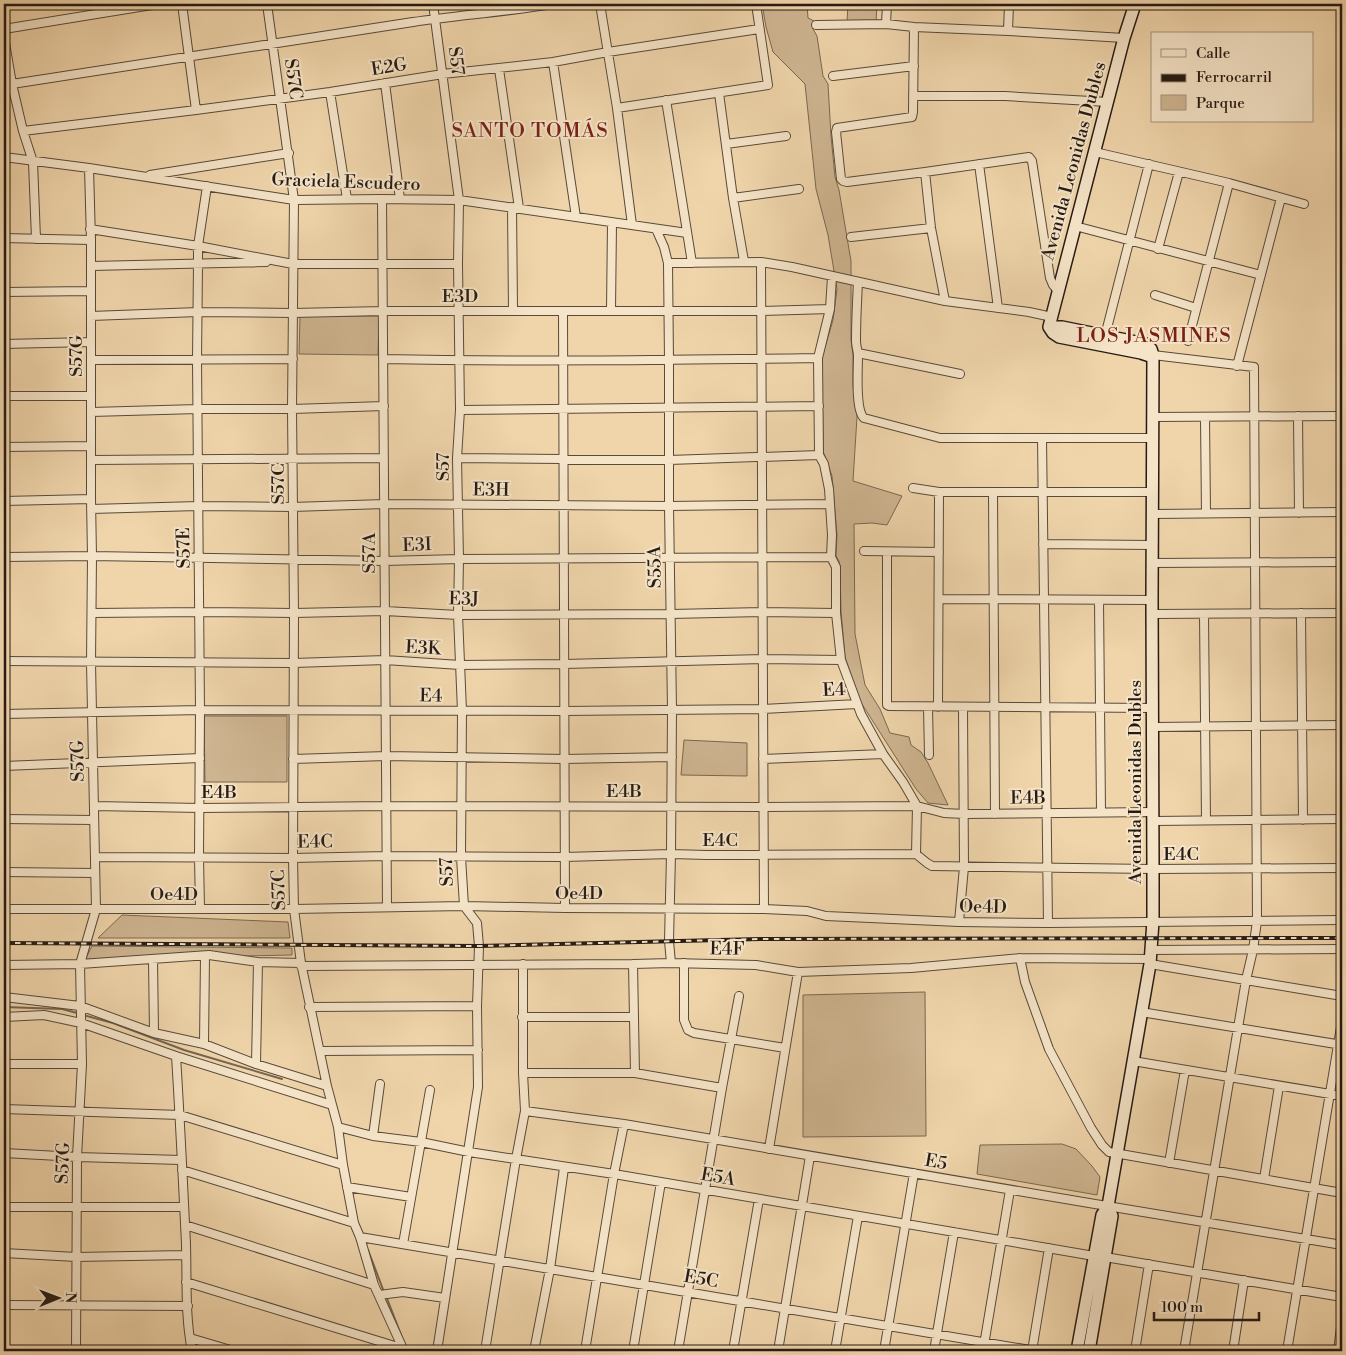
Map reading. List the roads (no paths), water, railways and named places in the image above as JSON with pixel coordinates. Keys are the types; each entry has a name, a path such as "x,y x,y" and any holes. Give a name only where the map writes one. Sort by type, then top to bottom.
{"main road":[{"name":"Avenida Leonidas Dubles","path":"1050,322 1124,38 1135,4"},
{"path":"1050,322 1062,327 1146,344 1154,355 1148,356 1059,337 1053,333 1050,322"},
{"name":"Avenida Leonidas Dubles","path":"1077,1351 1099,1256 1112,1216 1108,1206 1150,958 1153,921 1152,600 1154,355"},
{"name":"Avenida Leonidas Dubles","path":"1089,1351 1099,1256"}],"street":[{"path":"4,29 158,4"},
{"path":"182,4 196,110"},
{"name":"S57C","path":"267,4 294,200 292,409 294,909 301,965 309,1007 338,1127 354,1223 374,1285 403,1350"},
{"name":"S57","path":"433,4 459,200 458,311 460,410 457,458 458,614 462,711 461,857 464,906 477,922 478,927 479,965"},
{"path":"12,84 273,43 552,4"},
{"path":"600,4 617,108 632,225"},
{"path":"617,108 768,85 756,4"},
{"path":"886,24 887,4"},
{"path":"1008,31 1009,4"},
{"path":"816,24 886,24 1124,38"},
{"path":"914,27 912,117 836,130 841,179 848,182 1029,157 1032,162 1050,278 1053,286 1058,291"},
{"name":"E2G","path":"23,131 330,92 443,74 553,62 759,29"},
{"path":"4,36 12,84 23,131 33,162 36,239"},
{"path":"553,62 576,218"},
{"path":"833,76 914,66"},
{"path":"499,69 515,208 513,310"},
{"path":"385,83 400,199"},
{"path":"330,92 347,199"},
{"path":"719,93 733,198 744,262"},
{"path":"913,96 1005,96 1108,102"},
{"path":"666,100 692,263"},
{"path":"726,144 786,136"},
{"path":"1095,152 1229,183 1304,204"},
{"path":"141,176 288,153"},
{"name":"Graciela Escudero","path":"4,157 89,168 294,200 459,200 688,233"},
{"path":"979,164 998,308"},
{"path":"1105,336 1149,164"},
{"name":"S57G","path":"76,1351 77,1157 82,1064 80,964 96,909 91,662 91,240 89,168"},
{"path":"925,172 931,228 945,301"},
{"path":"1158,249 1180,172"},
{"path":"1188,341 1229,183"},
{"name":"S57E","path":"200,909 198,246 207,186"},
{"path":"733,198 799,189"},
{"path":"1237,366 1281,198"},
{"name":"S57A","path":"382,199 386,907"},
{"path":"611,311 612,222"},
{"path":"1076,226 1261,275"},
{"path":"851,237 931,228"},
{"path":"90,229 198,246 293,264 458,264"},
{"name":"S55A","path":"656,229 664,246 668,263 670,361 670,661 672,710 669,941 671,963"},
{"path":"4,238 91,240"},
{"path":"91,266 281,262"},
{"path":"668,263 761,262 945,301 1029,312 1050,322"},
{"path":"761,262 764,909"},
{"path":"832,276 830,310 818,358 819,455 827,476 832,558 836,567 836,613 841,660 861,714 883,754 917,806 916,854"},
{"path":"858,282 856,340 858,386 861,415 864,418 940,438 1153,438"},
{"path":"4,292 90,291"},
{"path":"1155,295 1196,308"},
{"name":"E3D","path":"91,316 198,312 830,310"},
{"path":"563,312 564,908"},
{"path":"4,344 90,342"},
{"path":"858,353 960,374"},
{"path":"1154,355 1254,367 1257,920 1184,1351"},
{"path":"383,359 670,361 818,358"},
{"path":"91,360 293,359"},
{"path":"4,396 91,396"},
{"path":"91,412 198,408 292,409 384,406"},
{"path":"460,410 819,406"},
{"path":"1298,416 1299,513"},
{"path":"1153,417 1342,416"},
{"path":"1205,417 1206,513"},
{"path":"1042,438 1048,923"},
{"path":"4,447 91,446"},
{"path":"457,458 669,460 819,455"},
{"path":"91,460 293,457 384,458"},
{"path":"913,488 939,492 1153,492"},
{"path":"938,707 939,492"},
{"path":"993,492 995,814"},
{"path":"4,501 91,499"},
{"name":"E3H","path":"91,508 292,507 384,504 762,506 830,504"},
{"path":"1153,514 1342,512"},
{"path":"1043,544 1153,545"},
{"path":"864,551 939,552"},
{"path":"887,552 887,705 928,707 1153,708"},
{"name":"E3I","path":"4,557 92,556 384,561 832,558"},
{"path":"1153,563 1342,562"},
{"path":"939,599 1152,600"},
{"path":"1099,600 1101,812"},
{"name":"E3J","path":"92,614 385,611 458,614 836,613"},
{"path":"1302,613 1303,820"},
{"path":"1152,614 1342,613"},
{"path":"1204,614 1206,820"},
{"name":"E3K","path":"4,661 294,663 385,660 460,665 763,659 841,660"},
{"name":"E4","path":"4,714 200,710 564,711 763,709 857,704"},
{"path":"928,707 929,755"},
{"path":"959,922 964,867 963,707"},
{"path":"1153,727 1342,725"},
{"path":"763,759 883,754"},
{"path":"293,759 386,756 564,760 672,757"},
{"path":"4,766 200,758"},
{"name":"E4B","path":"94,806 200,808 917,806 944,813 964,814 1101,812 1206,820 1342,819"},
{"path":"4,819 94,820"},
{"name":"E4C","path":"95,857 293,858 386,856 564,857 671,854 916,854 932,866 1154,869 1342,868"},
{"path":"4,872 95,873"},
{"name":"Oe4D","path":"4,909 294,909 464,906 764,909 807,911 826,916 959,922 1342,920"},
{"path":"1150,958 1253,950 1342,949"},
{"path":"204,1044 205,956"},
{"name":"E4F","path":"4,965 80,964 205,956 301,965 684,963 756,965 798,972 911,968 1020,958 1150,958 1246,980 1342,996"},
{"path":"1020,958 1025,982 1049,1049 1091,1128 1109,1152 1342,1192"},
{"path":"153,960 154,1033"},
{"path":"256,1064 258,962"},
{"path":"684,963 684,1020 688,1030 694,1033 785,1048"},
{"path":"485,1351 525,1111 522,1016 523,964"},
{"path":"633,964 635,1072"},
{"path":"437,1351 478,1087 477,1006 479,965"},
{"path":"769,1149 798,972"},
{"path":"678,1351 739,996"},
{"path":"4,997 80,1006 154,1033 204,1044 256,1064 327,1086"},
{"path":"309,1007 477,1006"},
{"path":"1141,1012 1340,1045"},
{"path":"4,1017 44,1015 81,1023 176,1056 332,1105"},
{"path":"522,1016 634,1017"},
{"path":"1287,1351 1340,1045 1342,1021"},
{"path":"320,1051 478,1050"},
{"path":"176,1056 185,1225 186,1282 192,1351"},
{"path":"1132,1061 1342,1096"},
{"path":"4,1064 82,1064"},
{"path":"1169,1163 1185,1070"},
{"path":"523,1073 635,1072 722,1088"},
{"path":"373,1136 380,1084"},
{"path":"1264,1179 1280,1086"},
{"path":"403,1244 430,1090"},
{"path":"4,1109 180,1115 343,1165"},
{"name":"E5","path":"525,1111 624,1124 1342,1245"},
{"path":"584,1351 624,1124"},
{"name":"E5A","path":"338,1127 373,1136 421,1142 564,1168 614,1174 1342,1297"},
{"path":"4,1153 181,1160"},
{"path":"778,1351 810,1156"},
{"path":"534,1351 550,1269 564,1168"},
{"path":"182,1170 354,1223"},
{"path":"884,1351 914,1174"},
{"path":"633,1351 661,1182"},
{"path":"347,1187 411,1197"},
{"path":"983,1351 1010,1190"},
{"path":"733,1351 759,1199"},
{"path":"4,1207 183,1207"},
{"path":"835,1351 858,1216"},
{"path":"185,1225 374,1285"},
{"path":"934,1351 954,1232"},
{"name":"E5C","path":"360,1237 1033,1351"},
{"path":"1033,1351 1049,1248"},
{"path":"4,1253 76,1257 186,1255"},
{"path":"1134,1351 1149,1264"},
{"path":"1233,1351 1244,1280"},
{"path":"186,1282 411,1351"},
{"path":"379,1295 403,1292 445,1298"},
{"path":"4,1304 188,1306"},
{"path":"1338,1351 1342,1319"},
{"path":"190,1338 234,1351"},
{"path":"4,1350 54,1351"}],"waterway":[{"path":"4,1007 62,1009 77,1013"},
{"path":"83,1015 113,1023 184,1050 282,1079"},
{"path":"368,1250 384,1292"},
{"path":"386,1296 405,1345"}],"railway":[{"path":"4,943 479,946 760,939 1342,938"}],"district":[{"name":"SANTO TOMÁS","path":"530,131"},
{"name":"LOS JASMINES","path":"1154,336"}]}
